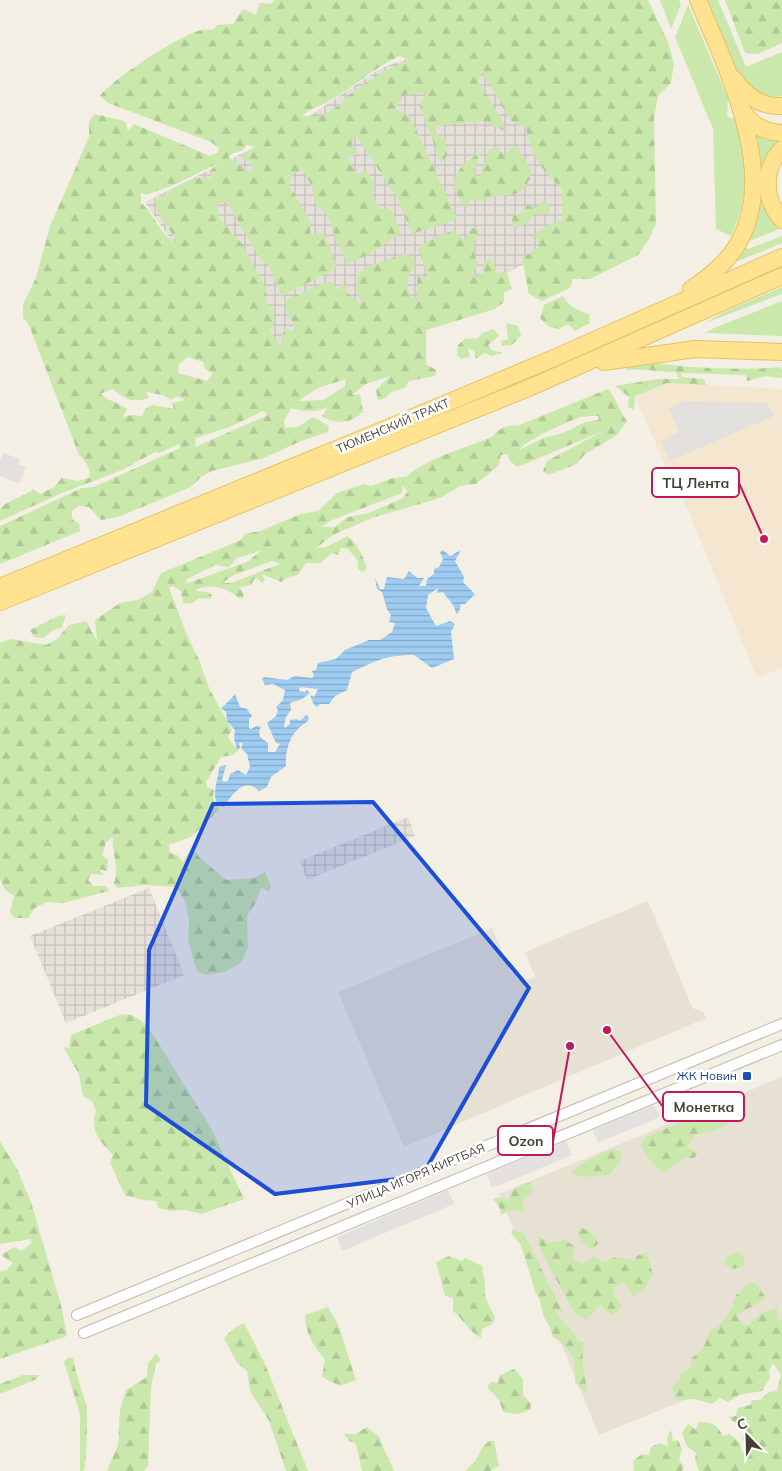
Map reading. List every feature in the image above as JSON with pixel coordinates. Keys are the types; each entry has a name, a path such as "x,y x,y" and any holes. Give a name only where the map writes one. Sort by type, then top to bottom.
{"main road":[{"path":"654,313 686,293 719,268 742,236 752,200 753,172 737,98 698,0"},
{"path":"728,72 743,91 755,101 772,106 782,106"},
{"path":"737,98 745,114 754,124 764,129 782,132"},
{"path":"782,149 774,157 768,179 773,209 782,220"},
{"name":"ТЮМЕНСКИЙ ТРАКТ","path":"0,587 554,358 782,257"},
{"name":"ТЮМЕНСКИЙ ТРАКТ","path":"0,602 531,387 782,276"},
{"path":"531,387 590,365 626,357 695,349 782,352"}],"street":[{"name":"УЛИЦА ИГОРЯ КИРТБАЯ","path":"77,1315 782,1024"},
{"name":"УЛИЦА ИГОРЯ КИРТБАЯ","path":"84,1333 782,1045"}],"highlighted area":[{"path":"373,802 529,988 422,1176 275,1194 146,1105 149,950 213,804"}],"shaded area":[{"path":"499,26 587,232 274,392 145,202 287,131 381,68"},
{"path":"667,383 782,389 782,668 757,678 671,469 667,470 635,396"},
{"path":"684,401 767,403 774,416 670,461 661,441 679,432 669,408"},
{"path":"3,453 20,459 19,465 26,467 19,484 0,476 0,460"},
{"path":"408,817 415,836 307,880 300,861"},
{"path":"149,888 184,975 66,1023 30,936"},
{"name":"ЖК Новин","path":"648,901 690,1002 693,1008 704,1013 706,1018 404,1147 338,992 492,928 512,974 514,973 517,980 523,977 525,981 535,977 525,952"},
{"path":"782,1077 782,1360 599,1435 499,1194"},
{"path":"654,1105 660,1117 598,1143 593,1130"},
{"path":"566,1141 572,1155 492,1188 487,1174"},
{"path":"448,1190 454,1204 342,1251 337,1237"}],"green space":[{"path":"275,0 648,0 668,42 674,63 671,83 658,96 654,118 656,224 649,239 638,255 590,279 573,279 570,288 542,301 529,294 522,259 539,246 535,234 544,227 562,220 562,189 538,162 526,128 512,122 482,73 478,81 501,118 505,131 482,121 438,126 434,133 446,140 447,156 441,163 420,106 426,92 404,95 395,109 410,116 457,219 412,234 399,201 356,135 351,145 359,154 347,157 357,175 367,171 375,185 371,194 380,209 391,209 401,233 371,253 348,264 338,245 327,215 315,203 312,187 303,170 293,173 289,185 311,223 310,234 324,233 336,264 334,270 281,296 269,265 261,261 227,202 217,204 219,218 242,244 266,288 266,302 273,310 275,320 270,331 281,348 281,337 285,329 296,331 286,308 285,300 323,283 331,282 340,291 342,279 348,294 363,307 356,290 357,274 371,265 405,254 414,258 415,266 409,278 408,289 412,298 417,298 417,276 422,275 430,281 418,249 424,243 454,230 464,240 472,228 479,229 474,251 478,262 472,274 477,276 484,274 483,264 489,258 494,263 497,273 507,272 512,289 504,292 504,302 495,309 426,330 426,364 436,370 435,376 409,381 405,388 391,392 386,398 378,400 376,390 390,376 366,384 352,395 360,394 363,412 348,421 338,422 322,416 328,407 310,411 291,408 284,421 285,428 298,427 313,417 329,426 328,432 301,441 264,458 212,471 201,477 191,487 118,517 101,520 89,507 79,506 72,511 72,519 79,524 80,531 0,564 0,526 82,488 94,487 180,448 179,444 160,453 155,452 122,470 62,493 0,521 0,509 4,505 33,489 40,494 54,487 62,478 78,481 89,478 90,475 89,468 79,455 28,323 23,318 23,304 36,278 50,226 89,137 89,122 94,114 125,121 128,131 134,124 210,156 217,153 219,148 211,142 108,103 100,96 107,88 163,48 202,30 213,30 217,25 233,24 243,9 256,15 260,3 271,4","holes":["399,56 410,60 384,71 346,97 340,105 321,116 303,116 310,110 323,105","247,145 254,147 240,158 250,162 253,169 251,173 228,157 233,153 242,151","217,164 210,171 212,178 189,181 155,201 161,218 177,243 166,235 141,203 141,193 146,195 176,184","188,357 203,362 205,369 213,373 207,381 178,373 179,364","346,379 345,386 323,400 298,401 318,388","113,389 121,396 130,400 149,398 146,392 163,395 171,400 177,396 185,400 172,403 174,409 153,405 145,409 142,416 132,415 123,417 127,409 100,394","263,411 268,415 195,447 196,438 232,426"]},
{"path":"660,0 679,0 681,5 671,29"},
{"path":"707,0 718,0 746,67 782,52 782,96 771,97 761,95 743,83 728,55"},
{"path":"725,0 782,0 782,43 758,54 745,53"},
{"path":"688,5 728,98 727,116 732,119 735,113 741,145 745,175 744,190 738,220 731,236 716,229 713,129 675,37"},
{"path":"754,132 782,139 768,158 782,228 750,241 744,240"},
{"path":"498,146 504,157 509,149 517,146 532,173 527,183 522,190 516,193 490,197 483,201 472,199 464,207 455,189 458,171 466,162 481,152 474,172 479,179 489,150"},
{"path":"544,201 550,206 549,214 533,214 530,221 518,228 512,225 513,211 519,216 528,205 535,208"},
{"path":"782,236 782,243 726,266 740,246 748,249"},
{"path":"782,287 782,294 705,323 722,313"},
{"path":"563,296 574,308 589,314 590,323 575,331 568,324 559,329 549,327 540,318 544,305"},
{"path":"782,301 782,336 705,333 714,328"},
{"path":"506,323 518,326 521,335 512,345 502,346 501,341 508,339"},
{"path":"493,329 499,336 488,345 492,350 503,353 492,356 484,353 476,359 475,352 468,348 470,357 461,359 457,355 458,345 465,339 478,338 482,333"},
{"path":"644,360 671,365 710,368 749,369 778,367 782,369 782,378 765,376 747,381 746,375 681,373 682,377 704,379 706,385 667,383 635,396 634,410 628,407 629,397 615,386 657,379 679,379 676,372 627,370 630,365"},
{"path":"608,389 627,421 617,435 585,454 577,464 548,475 543,471 547,461 603,431 518,467 510,461 507,454 501,455 498,466 476,484 460,486 440,498 372,518 333,535 316,548 326,547 347,536 364,559 367,568 363,572 358,569 358,561 348,549 341,548 338,555 332,553 320,563 306,563 298,575 288,577 281,582 262,574 265,580 262,583 257,578 254,579 251,585 239,587 244,595 243,598 238,598 229,591 218,587 206,587 195,591 208,592 212,595 211,599 200,598 190,604 183,603 181,591 173,586 169,588 209,688 232,730 228,737 238,751 233,755 221,757 206,782 207,787 214,790 213,798 219,810 191,837 169,845 170,853 177,855 183,862 192,847 199,857 226,880 255,878 265,872 271,886 270,891 261,888 256,902 247,916 248,948 241,963 224,972 205,975 197,971 188,940 189,921 186,903 176,887 146,885 117,888 114,883 116,866 113,837 106,842 102,856 108,859 107,871 98,869 104,875 91,874 88,880 94,886 106,886 109,891 63,903 47,902 35,908 28,918 14,918 10,912 14,896 5,890 0,879 0,643 11,639 46,645 57,639 69,625 86,621 97,641 95,620 120,603 138,600 152,592 161,573 241,540 245,534 260,531 301,514 318,511 337,493 364,484 371,486 393,478 406,477 424,464 492,437 503,428 517,426","holes":["588,416 598,416 599,420 585,422 563,433 543,438 519,450 537,437 565,423","402,486 408,491 403,498 369,513 348,517 334,527 321,527 330,521 402,493","262,550 247,562 185,584 187,579 215,565 229,567 237,558","272,561 280,564 231,583 222,583 234,575"]},
{"path":"66,615 62,627 52,631 43,638 34,637 30,630 58,616"},
{"path":"122,1014 132,1015 147,1025 211,1128 244,1199 201,1214 186,1210 170,1211 158,1208 156,1201 125,1195 110,1163 113,1155 100,1140 95,1130 94,1118 96,1111 92,1101 83,1096 79,1074 63,1047 69,1048 71,1035"},
{"path":"728,1101 744,1107 717,1130 695,1134 687,1147 698,1153 694,1158 684,1158 663,1173 649,1160 640,1145 648,1136 693,1117 700,1121 712,1110"},
{"path":"0,1141 18,1171 31,1202 61,1305 67,1336 0,1359 0,1271 7,1270 13,1263 1,1255 14,1247 22,1251 32,1242 30,1239 0,1244"},
{"path":"613,1149 620,1151 622,1159 609,1175 583,1177 571,1174 584,1162"},
{"path":"530,1183 534,1190 523,1200 524,1213 510,1210 501,1215 499,1206 493,1199 499,1197 508,1201 511,1193 516,1188"},
{"path":"580,1227 596,1238 598,1244 592,1249 583,1243 577,1234"},
{"path":"512,1229 524,1234 563,1313 555,1309 557,1314 573,1332 578,1341 585,1343 582,1356 586,1394 575,1382 575,1367 572,1355 565,1346 553,1337 536,1294 521,1245 511,1233"},
{"path":"537,1235 549,1243 565,1240 574,1246 574,1260 583,1264 594,1256 605,1262 615,1257 634,1260 637,1256 647,1252 653,1275 645,1287 633,1296 624,1283 615,1287 613,1294 622,1306 612,1316 600,1305 586,1320 574,1312 542,1253"},
{"path":"737,1251 743,1254 745,1266 733,1269 724,1264 726,1257"},
{"path":"449,1256 462,1261 465,1258 482,1266 485,1297 495,1318 492,1324 482,1329 481,1338 453,1311 453,1298 445,1296 436,1262"},
{"path":"756,1283 766,1298 737,1315 742,1324 748,1325 761,1313 777,1308 778,1319 782,1320 782,1471 699,1471 695,1460 696,1453 687,1446 682,1433 688,1424 696,1430 698,1422 713,1424 723,1436 730,1434 740,1443 742,1453 749,1450 749,1446 741,1438 747,1433 728,1417 736,1416 738,1408 750,1405 752,1400 760,1400 769,1392 777,1391 781,1374 773,1363 769,1371 770,1378 762,1391 739,1395 728,1402 720,1398 712,1404 694,1399 677,1400 671,1387 681,1380 679,1375 690,1368 692,1358 702,1350 711,1330 727,1316 736,1295 741,1292 746,1284"},
{"path":"328,1307 338,1324 356,1380 340,1386 322,1377 325,1360 311,1339 305,1322 305,1315"},
{"path":"244,1323 265,1364 308,1471 286,1471 269,1421 250,1391 247,1371 237,1363 224,1338 233,1329"},
{"path":"156,1354 161,1360 156,1364 151,1387 148,1466 143,1471 107,1471 118,1445 120,1409 126,1390 147,1377 148,1363"},
{"path":"68,1358 73,1358 86,1404 87,1437 84,1471 80,1471 80,1414 64,1362"},
{"path":"514,1369 523,1379 523,1395 531,1404 530,1410 518,1414 503,1412 499,1400 487,1387 491,1382 498,1383 499,1376"},
{"path":"23,1375 39,1375 37,1379 0,1394 0,1384"},
{"path":"367,1427 379,1437 394,1471 362,1471 356,1444 349,1441 344,1434 355,1434"},
{"path":"671,1430 673,1441 678,1440 682,1449 679,1460 684,1467 682,1471 634,1471 633,1461 642,1454 649,1455 651,1447 660,1443 668,1446 667,1438"},
{"path":"489,1441 494,1441 499,1466 490,1471 465,1471 476,1460 482,1448"}],"water":[{"path":"443,550 450,556 461,550 455,561 464,577 463,582 475,594 465,604 461,604 459,612 456,614 453,605 443,592 437,593 438,588 428,595 426,608 436,626 450,621 455,624 451,632 454,659 432,668 414,655 381,659 352,672 347,690 335,696 329,704 320,704 317,707 314,705 310,695 314,697 318,689 300,687 299,691 305,692 307,690 310,693 302,699 290,703 291,710 286,717 284,726 285,728 290,724 290,720 297,719 300,721 306,715 309,717 308,721 297,730 290,740 286,766 271,777 267,787 259,791 248,785 243,786 224,807 219,806 216,802 215,792 219,767 226,765 222,780 224,782 228,781 230,774 238,770 246,775 250,767 247,754 241,748 243,743 239,743 240,748 237,750 234,738 235,730 227,721 226,712 221,708 235,694 240,707 247,709 252,716 249,719 249,728 261,727 259,731 260,737 268,743 268,752 275,752 280,744 276,743 267,723 276,716 278,710 276,707 283,700 285,690 273,684 265,685 262,679 264,677 287,680 295,676 312,678 314,676 312,671 316,670 318,663 336,659 345,650 369,640 380,640 392,632 395,623 389,622 391,615 387,609 382,592 377,589 375,578 380,589 384,589 387,577 404,579 409,571 417,578 424,578 419,586 426,586 427,579 434,574 434,569 439,567 443,559 440,552"}],"place":[{"name":"ТЦ Лента","path":"764,539"},
{"name":"Монетка","path":"607,1030"},
{"name":"Ozon","path":"570,1046"},
{"name":"ЖК Новин","path":"747,1076"}]}
